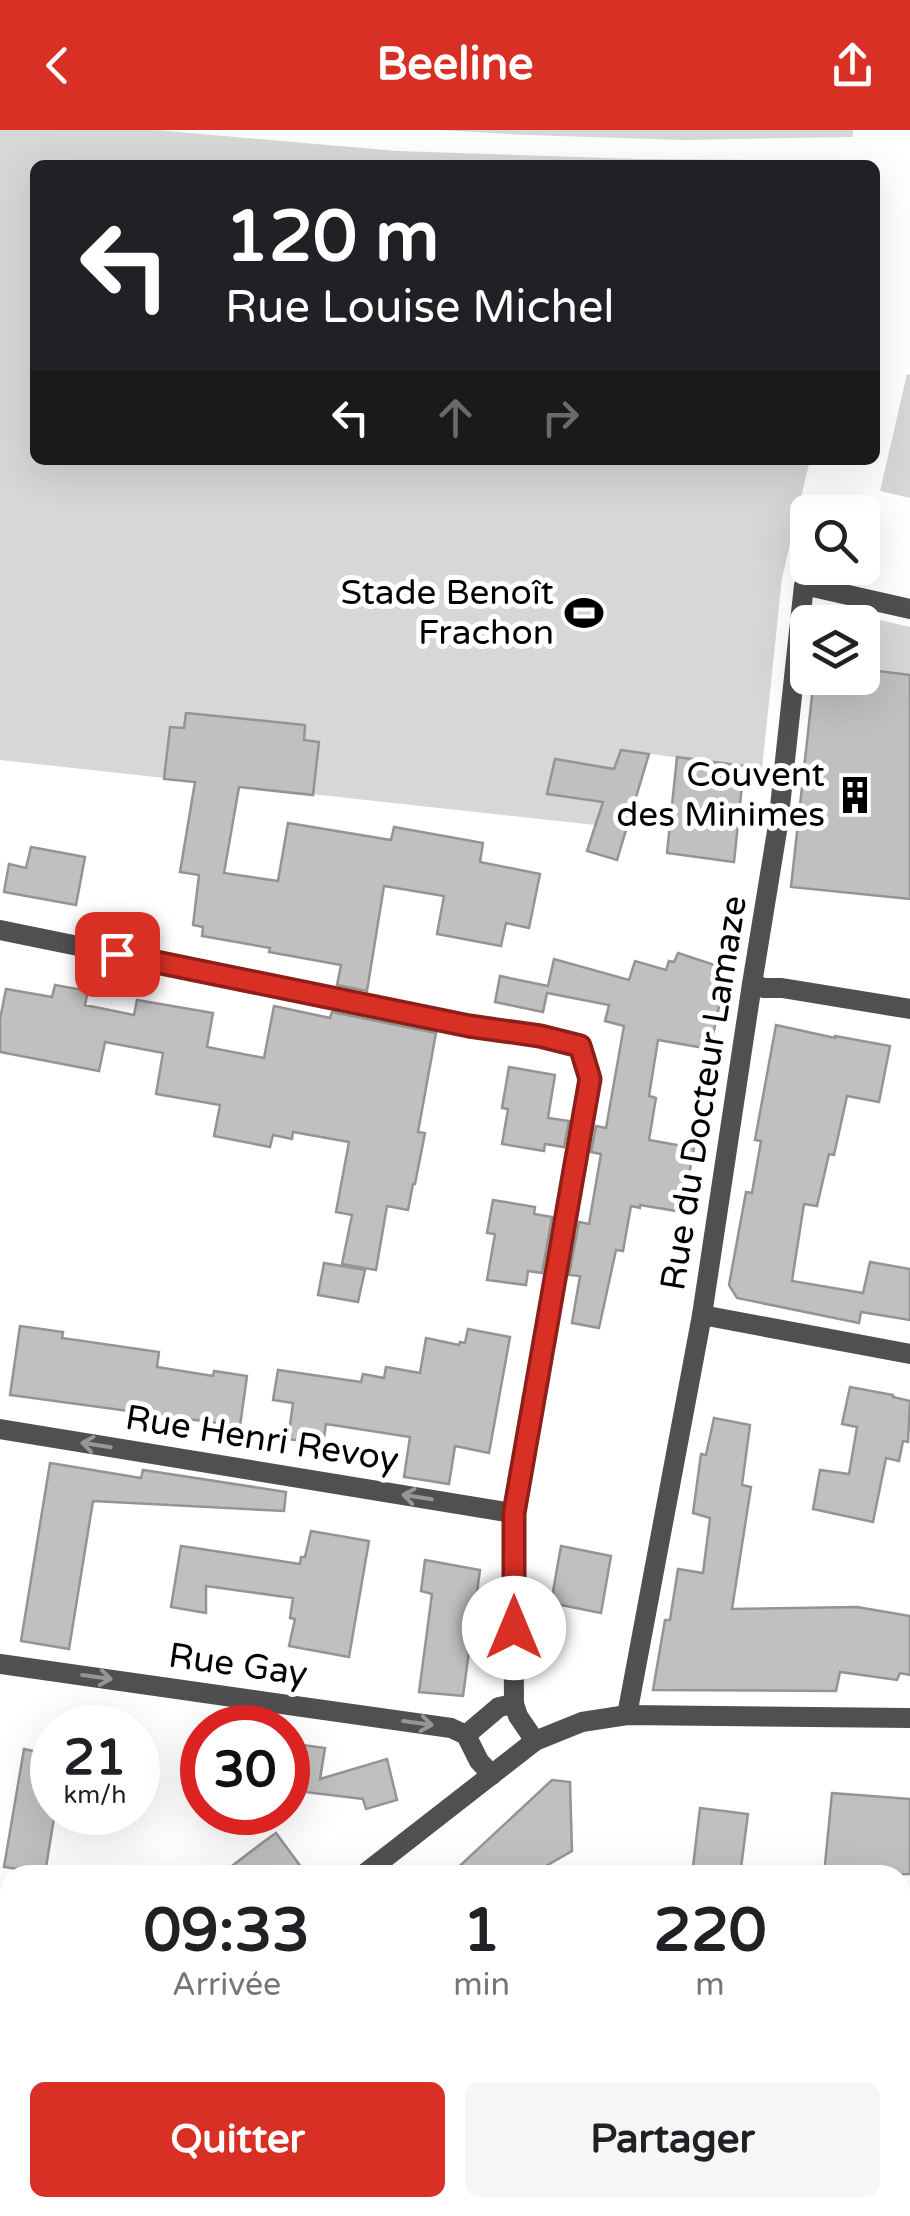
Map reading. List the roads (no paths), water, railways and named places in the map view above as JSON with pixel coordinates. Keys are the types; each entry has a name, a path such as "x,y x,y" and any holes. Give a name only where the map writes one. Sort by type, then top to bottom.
{"street":[{"name":"Rue du Docteur Lamaze","path":"626,1715 702,1316 778,825 804,585 910,609"},
{"path":"0,930 580,1046 590,1079 514,1513 514,1704 535,1741"},
{"path":"752,984 910,1009"},
{"path":"702,1316 910,1354"},
{"name":"Rue Henri Revoy","path":"0,1429 514,1513"},
{"name":"Rue Gay","path":"0,1664 451,1728 466,1735"},
{"path":"492,1775 478,1761 466,1735 500,1708 514,1704"},
{"path":"376,1865 535,1741 582,1722 626,1715 910,1718"}],"place":[{"name":"Stade Benoît Frachon","path":"584,613"},
{"name":"Couvent des Minimes","path":"855,795"}]}
